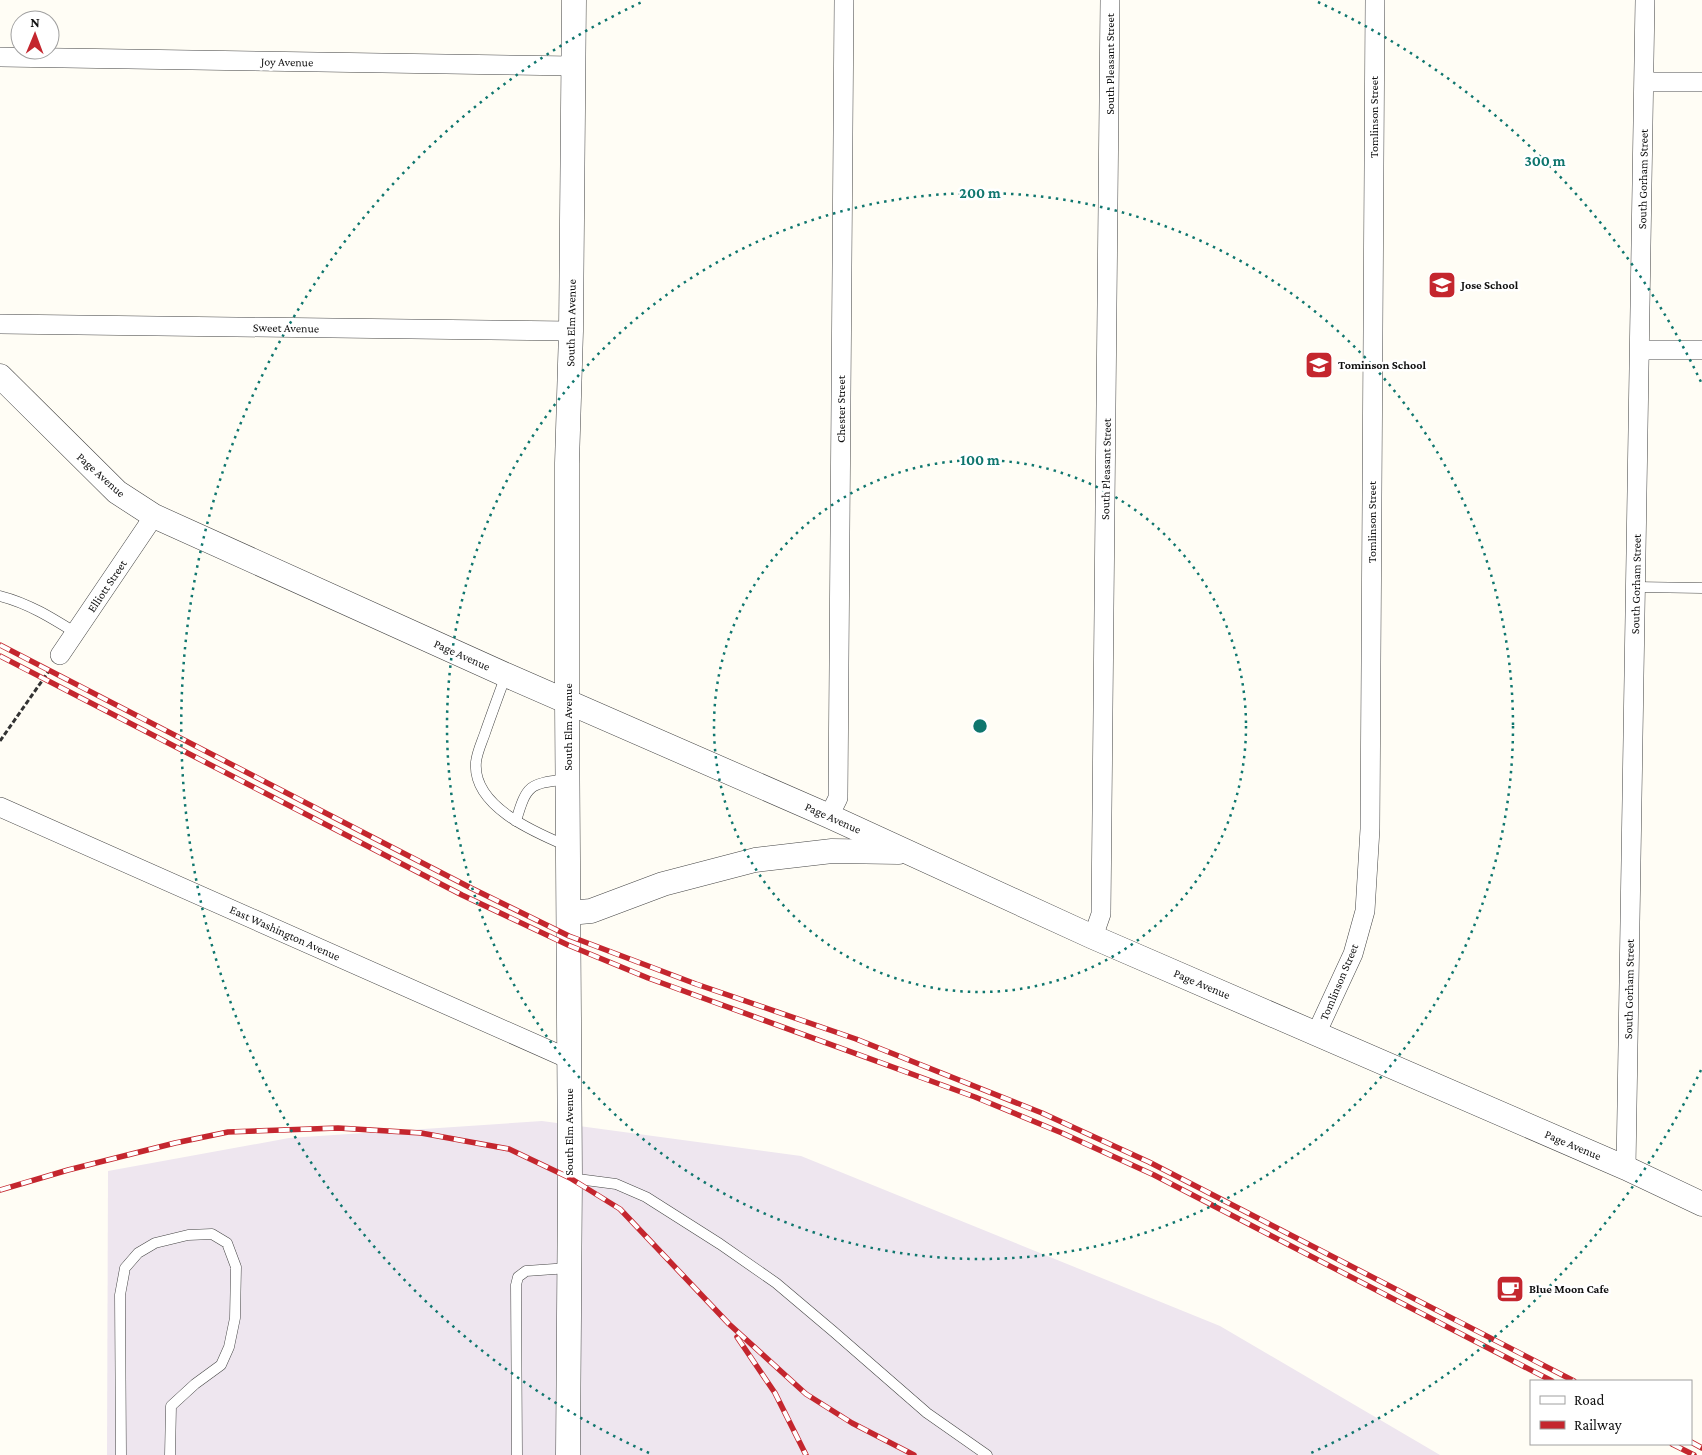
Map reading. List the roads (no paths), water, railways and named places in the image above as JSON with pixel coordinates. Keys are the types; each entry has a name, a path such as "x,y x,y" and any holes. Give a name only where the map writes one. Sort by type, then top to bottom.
{"street":[{"name":"South Elm Avenue","path":"568,1455 570,1058 568,975 567,464 571,331 574,0"},
{"name":"Chester Street","path":"829,816 838,798 844,0"},
{"name":"South Pleasant Street","path":"1093,937 1101,914 1110,0"},
{"name":"Tomlinson Street","path":"1316,1034 1353,954 1362,920 1370,829 1375,0"},
{"name":"South Gorham Street","path":"1626,1168 1645,0"},
{"name":"Joy Avenue","path":"0,58 574,66"},
{"path":"1645,82 1702,82"},
{"name":"Sweet Avenue","path":"0,324 571,331"},
{"path":"1640,350 1702,350"},
{"name":"Page Avenue","path":"0,376 118,492 154,516 506,675 829,816 1093,937 1626,1168 1702,1204"},
{"name":"Elliott Street","path":"60,655 154,516"},
{"name":"East Washington Avenue","path":"0,807 570,1058"},
{"path":"569,913 591,911 663,884 755,860 832,851 908,852"}],"lane":[{"path":"1636,587 1702,588"},
{"path":"0,596 15,600 48,616 76,633"},
{"path":"506,675 476,762 477,775 483,789 493,804 538,834 568,846"},
{"path":"516,821 524,796 538,783 568,779"},
{"path":"570,1178 616,1184 646,1197 720,1244 776,1283 927,1413 987,1455"},
{"path":"121,1455 120,1295 125,1268 138,1253 155,1243 188,1235 212,1234 227,1243 236,1267 236,1318 230,1347 221,1365 195,1384 171,1406 170,1455"},
{"path":"517,1455 516,1285 518,1277 526,1271 569,1268"}],"railway":[{"path":"0,645 471,888 569,936 696,984 856,1039 1042,1113 1149,1162 1572,1380"},
{"path":"0,656 462,895 568,945 648,978 975,1097 1062,1133 1154,1175 1550,1380"},
{"path":"0,1190 68,1170 175,1143 228,1132 338,1128 421,1133 509,1149 570,1178 620,1209 729,1324 806,1394 852,1423 914,1455"},
{"path":"737,1337 775,1393 806,1455"},
{"path":"1692,1443 1702,1448"},
{"path":"1674,1445 1694,1455"}],"place":[{"name":"Jose School","path":"1442,285"},
{"name":"Tominson School","path":"1319,365"},
{"name":"Blue Moon Cafe","path":"1510,1289"}]}
